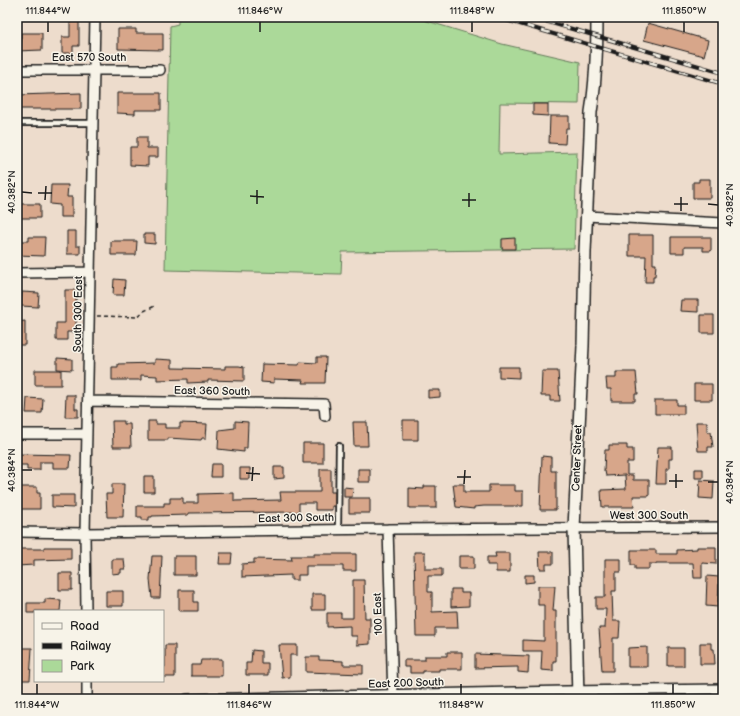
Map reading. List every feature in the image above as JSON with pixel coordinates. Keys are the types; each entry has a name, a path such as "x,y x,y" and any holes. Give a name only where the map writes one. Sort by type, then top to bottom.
{"street":[{"name":"South 300 East","path":"86,610 85,533 95,17"},
{"path":"591,112 589,92 592,17"},
{"path":"591,112 594,92 597,17"},
{"name":"East 570 South","path":"17,70 160,70"},
{"name":"Center Street","path":"578,695 574,528 583,346 586,216 591,112"},
{"path":"586,216 723,223"},
{"path":"17,273 90,272"},
{"name":"East 360 South","path":"88,401 324,404 325,416"},
{"path":"17,434 87,434"},
{"name":"West 300 South","path":"574,528 723,527"},
{"name":"East 300 South","path":"17,532 85,533 338,529 574,528"},
{"name":"100 East","path":"388,529 393,697"},
{"path":"87,682 87,699"},
{"name":"East 200 South","path":"187,699 578,695 723,689"}],"lane":[{"path":"17,123 93,123"},
{"path":"338,529 339,446"}],"path":[{"path":"89,316 137,317 144,311 155,306"}],"green space":[{"path":"178,17 414,17 502,44 580,62 579,104 500,103 499,154 577,152 574,249 342,252 341,274 165,270 170,26 178,24"}],"building":[{"path":"70,17 79,17 79,46 73,46 73,53 62,53 62,37 70,37"},
{"path":"648,23 708,40 704,56 644,40"},
{"path":"118,29 136,29 136,33 163,33 163,50 118,49"},
{"path":"21,33 42,33 42,50 17,51 17,42 21,42"},
{"path":"81,93 81,109 17,109 17,95"},
{"path":"117,93 161,93 161,110 135,110 135,114 117,113"},
{"path":"533,104 548,104 548,116 533,115"},
{"path":"550,116 569,116 569,128 566,128 565,144 549,143"},
{"path":"137,137 147,137 147,148 158,148 158,157 148,157 148,166 130,165 130,147 137,147"},
{"path":"699,179 710,179 710,198 693,198 693,182 699,182"},
{"path":"51,185 68,185 67,197 72,197 72,217 60,217 60,205 50,204"},
{"path":"17,204 40,204 40,218 17,218"},
{"path":"67,231 76,231 76,246 80,246 80,254 67,254"},
{"path":"144,234 155,234 155,244 144,243"},
{"path":"629,235 653,235 653,264 656,264 653,282 645,282 646,256 629,256"},
{"path":"29,237 45,237 44,256 17,255 17,241 29,241"},
{"path":"671,237 711,237 711,251 703,251 703,247 684,247 684,253 671,253"},
{"path":"515,238 515,249 502,249 502,239"},
{"path":"111,241 137,241 136,255 111,255"},
{"path":"114,279 125,280 124,295 113,295"},
{"path":"65,290 76,290 76,332 67,332 67,340 56,340 56,323 65,323"},
{"path":"22,292 39,293 38,307 21,306"},
{"path":"681,300 698,300 698,312 680,311"},
{"path":"701,315 714,315 714,333 701,333"},
{"path":"25,321 25,345 17,345 17,322"},
{"path":"317,357 326,357 325,383 302,383 303,380 274,379 274,383 261,382 262,364 299,365 300,362 317,363"},
{"path":"57,358 72,359 72,370 57,369"},
{"path":"155,359 172,360 172,368 225,369 225,366 244,367 244,381 208,380 208,382 188,383 188,379 157,380 157,376 141,375 141,380 112,380 112,367 118,367 118,364 155,363"},
{"path":"499,367 519,367 519,378 499,377"},
{"path":"35,370 61,370 61,385 35,385"},
{"path":"542,371 558,371 560,401 550,401 550,396 541,396"},
{"path":"616,372 636,372 638,394 635,394 635,401 611,401 611,389 607,389 606,378 616,378"},
{"path":"694,384 712,384 712,400 694,400"},
{"path":"428,390 440,390 440,397 428,398"},
{"path":"66,395 75,395 75,409 78,409 78,417 65,417"},
{"path":"27,398 43,399 42,413 26,413"},
{"path":"655,400 677,400 677,405 684,405 684,414 655,414"},
{"path":"403,420 418,420 418,440 403,440"},
{"path":"112,421 124,421 124,424 130,424 131,447 113,447"},
{"path":"148,421 156,421 156,424 165,424 165,428 180,428 180,423 207,424 206,438 202,438 201,440 168,438 168,440 148,440"},
{"path":"235,421 248,422 247,448 244,448 244,452 218,449 219,430 235,428"},
{"path":"353,422 367,422 368,446 354,446"},
{"path":"696,422 707,422 707,432 711,432 713,447 708,447 708,451 698,451"},
{"path":"303,443 323,443 323,463 303,463"},
{"path":"609,445 627,445 627,449 633,449 633,462 627,462 627,475 633,475 633,480 649,480 649,496 633,496 634,507 602,507 601,490 626,489 625,475 606,476 604,471 605,450 609,450"},
{"path":"658,447 672,447 672,459 669,459 669,469 666,469 666,484 656,484"},
{"path":"17,454 71,455 70,468 53,468 53,462 40,462 40,470 27,470 27,465 17,465"},
{"path":"542,456 551,457 551,471 556,471 556,510 540,510"},
{"path":"212,464 221,464 221,477 211,477"},
{"path":"274,467 284,467 284,478 274,479"},
{"path":"240,468 250,468 250,479 240,479"},
{"path":"320,469 331,469 331,492 335,492 335,506 332,506 332,510 315,510 315,503 299,503 299,512 188,513 188,515 152,516 149,517 149,520 142,520 142,517 137,517 137,506 164,506 164,503 170,503 170,498 183,498 183,503 198,503 198,494 234,493 234,501 281,500 280,492 320,492"},
{"path":"358,469 370,469 370,482 358,482"},
{"path":"695,469 703,469 703,478 695,478"},
{"path":"144,476 154,476 154,492 144,492"},
{"path":"700,480 714,481 713,499 699,498"},
{"path":"112,484 124,484 123,517 107,517 106,494 112,494"},
{"path":"453,484 464,484 464,492 489,492 489,485 515,485 515,491 523,491 523,506 484,506 474,507 474,509 456,507"},
{"path":"424,486 436,486 436,508 409,508 409,488 424,489"},
{"path":"17,487 37,487 37,493 40,493 40,509 17,509"},
{"path":"344,487 353,488 352,497 344,497"},
{"path":"52,495 74,495 74,508 52,507"},
{"path":"349,498 370,498 370,513 349,513"},
{"path":"44,547 71,547 71,559 34,560 34,565 17,566 17,549 44,549"},
{"path":"697,547 716,547 716,564 702,563 702,578 694,578 693,563 656,563 649,564 649,569 635,569 635,565 631,565 631,550 656,550 656,554 677,554 677,550 697,549"},
{"path":"414,552 425,552 425,569 442,569 442,576 428,576 428,592 432,592 432,612 457,611 458,628 435,628 435,636 416,636"},
{"path":"539,552 553,552 553,564 546,564 546,569 540,569"},
{"path":"220,553 232,553 231,564 219,564"},
{"path":"495,553 510,553 510,572 496,572 496,565 487,565 487,557 496,557"},
{"path":"314,554 356,554 356,571 343,571 343,566 306,566 306,575 298,575 298,580 291,580 291,575 242,577 242,564 254,563 254,559 292,560 291,556 314,556"},
{"path":"152,556 162,556 160,598 152,598 150,579"},
{"path":"174,556 196,556 196,575 174,575"},
{"path":"459,556 474,556 474,569 459,569"},
{"path":"112,559 124,559 125,569 121,569 121,573 112,574"},
{"path":"605,559 621,559 621,572 616,572 616,591 612,591 613,621 620,621 619,638 613,638 613,671 602,671 599,628 605,628 606,609 596,609 596,597 605,597"},
{"path":"59,573 72,573 72,590 59,590"},
{"path":"525,575 534,575 534,582 525,583"},
{"path":"707,576 719,577 718,607 706,606"},
{"path":"353,580 364,580 365,618 370,618 370,644 357,645 357,636 350,636 350,626 327,627 327,613 341,613 341,618 353,618"},
{"path":"538,586 555,586 553,611 556,611 556,661 553,661 553,671 541,670 542,651 523,651 523,640 544,641 544,605 538,605"},
{"path":"451,589 461,589 461,593 469,593 469,606 451,607"},
{"path":"179,590 194,590 194,602 198,602 198,611 179,611"},
{"path":"106,591 123,591 123,606 106,606"},
{"path":"312,594 325,594 325,610 312,610"},
{"path":"45,599 61,600 60,610 34,610 34,613 27,613 27,603 45,603"},
{"path":"700,643 711,643 711,649 714,649 715,664 700,664"},
{"path":"165,645 175,645 175,677 164,677"},
{"path":"279,645 297,645 297,655 290,655 290,677 282,678"},
{"path":"647,647 647,667 628,667 628,648"},
{"path":"17,648 32,648 30,680 18,680"},
{"path":"668,648 684,648 684,666 668,666"},
{"path":"252,650 261,651 261,663 268,663 268,675 246,675 246,663 251,663"},
{"path":"447,652 462,652 462,669 439,669 439,671 410,673 410,667 404,667 404,660 425,660 425,656 447,656"},
{"path":"475,654 529,656 528,673 518,672 518,667 475,668"},
{"path":"306,657 319,657 319,660 343,661 343,665 363,665 363,674 306,672"},
{"path":"222,659 222,676 191,676 191,665 200,665 201,660"}],"railway":[{"path":"496,17 723,84"},
{"path":"531,17 723,73"}]}
